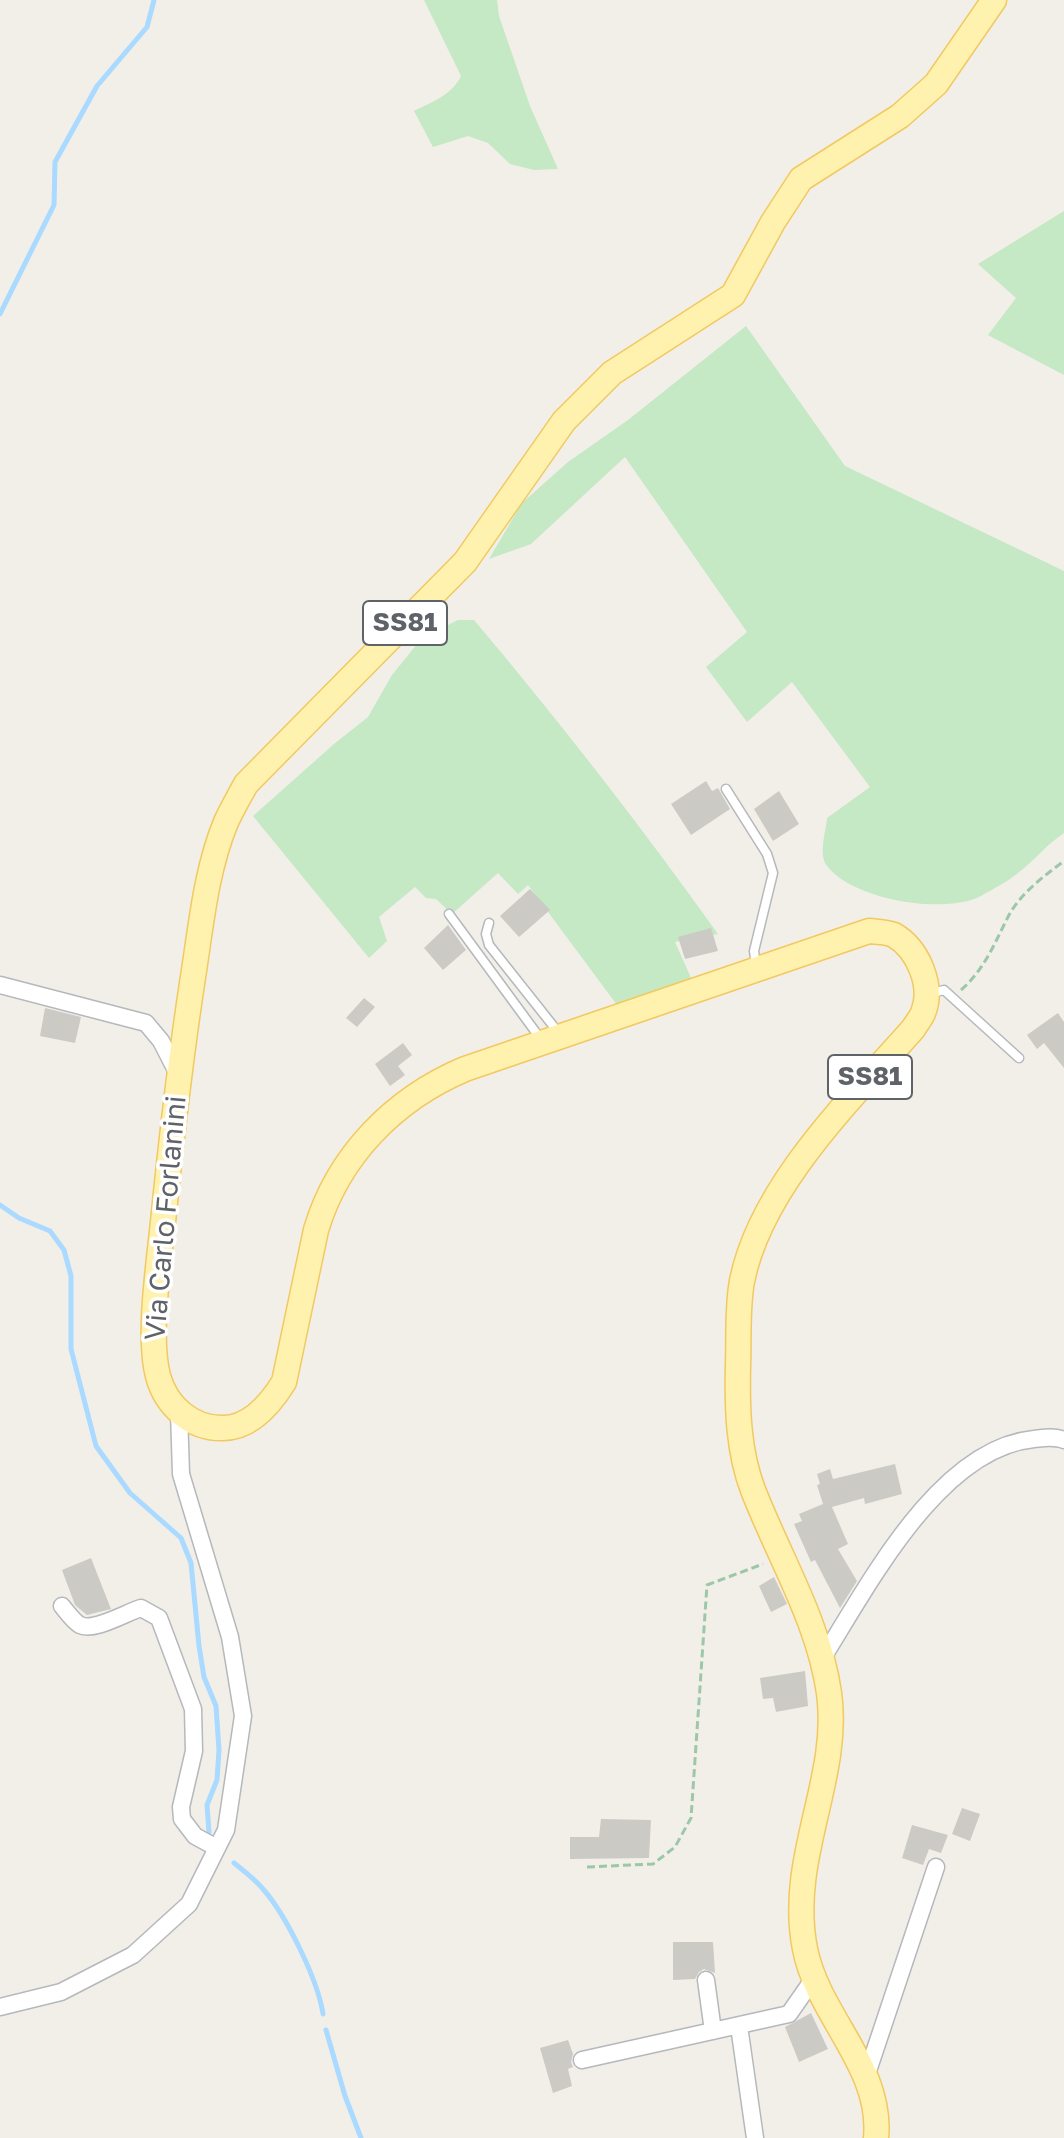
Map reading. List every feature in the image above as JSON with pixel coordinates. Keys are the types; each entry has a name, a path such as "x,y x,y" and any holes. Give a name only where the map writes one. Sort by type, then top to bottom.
{"main road":[{"name":"Via Carlo Forlanini","path":"179,1412 169,1401 158,1377 154,1352 157,1285 178,1074 212,868 226,823 246,784 465,562 564,421 612,373 733,295 773,222 801,179 900,116 936,84 994,0"},
{"path":"179,1412 196,1424 225,1429 257,1416 272,1401 284,1382 324,1206 356,1150 395,1110 417,1093 465,1069 869,931 891,934 917,959 927,994"},
{"name":"SS81","path":"876,2138 878,2120 875,2099 866,2077 812,1981 800,1922 803,1867 829,1747 831,1720 822,1659 752,1487 741,1439 737,1401 742,1282 752,1246 781,1189 821,1132 913,1029 924,1013 927,994"}],"street":[{"path":"0,985 146,1023 161,1041 178,1074"},
{"path":"0,2007 61,1992 133,1955 189,1904 226,1830 243,1716 230,1637 181,1474 179,1412"},
{"path":"822,1659 907,1525 968,1465 1018,1441 1056,1437 1064,1440"},
{"path":"62,1606 79,1625 95,1628 121,1614 141,1608 159,1618 193,1709 195,1726 194,1751 181,1807 182,1819 195,1836 217,1848"},
{"path":"866,2077 936,1867"},
{"path":"706,1980 713,2031"},
{"path":"582,2060 789,2014 812,1981"},
{"path":"739,2026 755,2138"}],"lane":[{"path":"726,789 767,854 773,873 754,951 756,970"},
{"path":"449,914 552,1039"},
{"path":"489,923 486,934 489,945 552,1039"},
{"path":"927,994 944,990 1019,1058"}],"path":[{"path":"952,997 976,977 1010,912 1027,892 1064,861"},
{"path":"587,1867 653,1864 675,1847 691,1818 707,1585 781,1557"}],"green space":[{"path":"424,0 497,0 499,16 530,106 558,169 534,170 510,164 488,143 468,136 433,147 414,111 447,93 461,76"},
{"path":"1064,211 1064,375 988,335 1016,298 978,264"},
{"path":"746,326 845,466 1064,571 1064,833 1014,876 981,896 945,904 900,901 857,888 827,866 823,849 827,818 870,787 792,682 747,722 706,667 747,632 625,457 531,544 489,559 522,503 568,462 628,420"},
{"path":"458,620 474,620 506,658 630,814 718,934 675,942 695,987 620,1009 528,885 518,894 498,873 452,914 436,899 426,898 415,887 379,917 387,941 369,958 253,816 368,717 392,675 422,638"}],"building":[{"path":"706,781 712,791 718,788 730,809 691,835 671,804"},
{"path":"779,791 799,824 773,841 754,809"},
{"path":"530,889 550,910 519,937 500,916"},
{"path":"448,925 466,950 443,970 424,948"},
{"path":"711,928 718,951 685,959 678,937"},
{"path":"364,998 375,1007 357,1027 346,1018"},
{"path":"45,1008 81,1017 75,1043 40,1036"},
{"path":"1058,1013 1064,1022 1064,1068 1044,1043 1037,1049 1027,1035"},
{"path":"403,1043 412,1055 398,1066 405,1075 390,1086 375,1064"},
{"path":"895,1464 902,1494 865,1504 864,1498 832,1507 848,1544 838,1549 857,1581 840,1608 815,1560 811,1562 794,1524 802,1521 799,1514 823,1504 817,1474 830,1469 833,1479"},
{"path":"91,1558 111,1609 87,1615 75,1605 62,1570"},
{"path":"774,1577 787,1604 771,1612 759,1586"},
{"path":"805,1671 808,1706 776,1712 773,1698 763,1699 760,1678"},
{"path":"962,1808 980,1814 970,1841 952,1834"},
{"path":"601,1819 651,1820 649,1858 570,1859 570,1837 599,1837"},
{"path":"912,1825 948,1835 941,1853 929,1849 923,1865 902,1858"},
{"path":"673,1942 713,1942 715,1973 704,1969 695,1979 673,1980"},
{"path":"811,2013 828,2049 799,2062 785,2027"},
{"path":"568,2040 573,2054 573,2067 568,2069 572,2086 553,2093 540,2048"}],"waterway":[{"path":"0,314 54,205 55,162 97,86 147,27 154,0"},
{"path":"0,1205 19,1218 50,1231 64,1250 71,1276 71,1349 96,1446 130,1493 181,1538 191,1563 199,1646 204,1677 216,1706 219,1750 217,1780 207,1805 209,1832"},
{"path":"234,1863 260,1885 281,1915 308,1966 323,2014"},
{"path":"326,2030 361,2138"}]}
